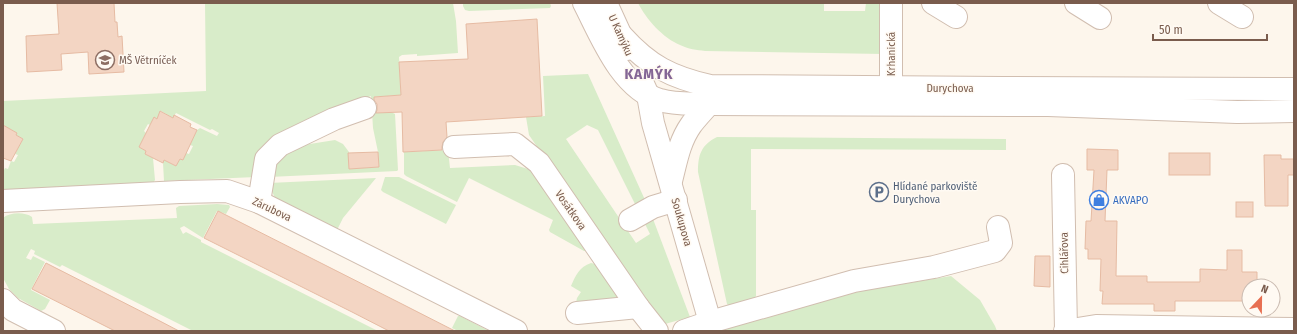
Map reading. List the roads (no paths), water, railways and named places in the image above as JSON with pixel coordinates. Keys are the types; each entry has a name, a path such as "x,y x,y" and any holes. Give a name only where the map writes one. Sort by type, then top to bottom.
{"street":[{"name":"U Kamýku","path":"584,3 604,43 622,72 638,88 648,95"},
{"name":"U Kamýku","path":"606,3 648,95"},
{"name":"Krhanická","path":"891,3 891,96"},
{"path":"933,3 956,17"},
{"path":"1076,3 1100,18"},
{"path":"1220,3 1242,17"},
{"name":"Durychova","path":"622,36 646,59 674,76 690,81 710,95 891,96 1068,87 1294,89"},
{"path":"630,220 653,207 673,191 679,148 685,134 710,95 679,87 648,95"},
{"name":"Soukupova","path":"648,95 653,123 710,322"},
{"name":"Durychova","path":"891,96 1048,106 1237,112 1294,111"},
{"path":"259,202 266,159 280,145 334,119 365,108"},
{"name":"Vosátkova","path":"454,147 515,144 539,163 638,307 657,331"},
{"name":"Cihlářova","path":"1063,175 1066,331"},
{"name":"Zárubova","path":"3,202 180,192 227,191 259,202 516,331"},
{"path":"684,331 710,322 854,281 934,267 995,251 1001,243 998,227"},
{"path":"3,300 13,310 54,331"},
{"path":"577,313 638,307"},
{"path":"1066,331 1096,326 1290,330"}],"place":[{"name":"MŠ Větrníček","path":"105,60"},
{"name":"Hlídané parkoviště Durychova","path":"879,192"},
{"name":"AKVAPO","path":"1099,200"}],"district":[{"name":"KAMÝK","path":"649,74"}]}
